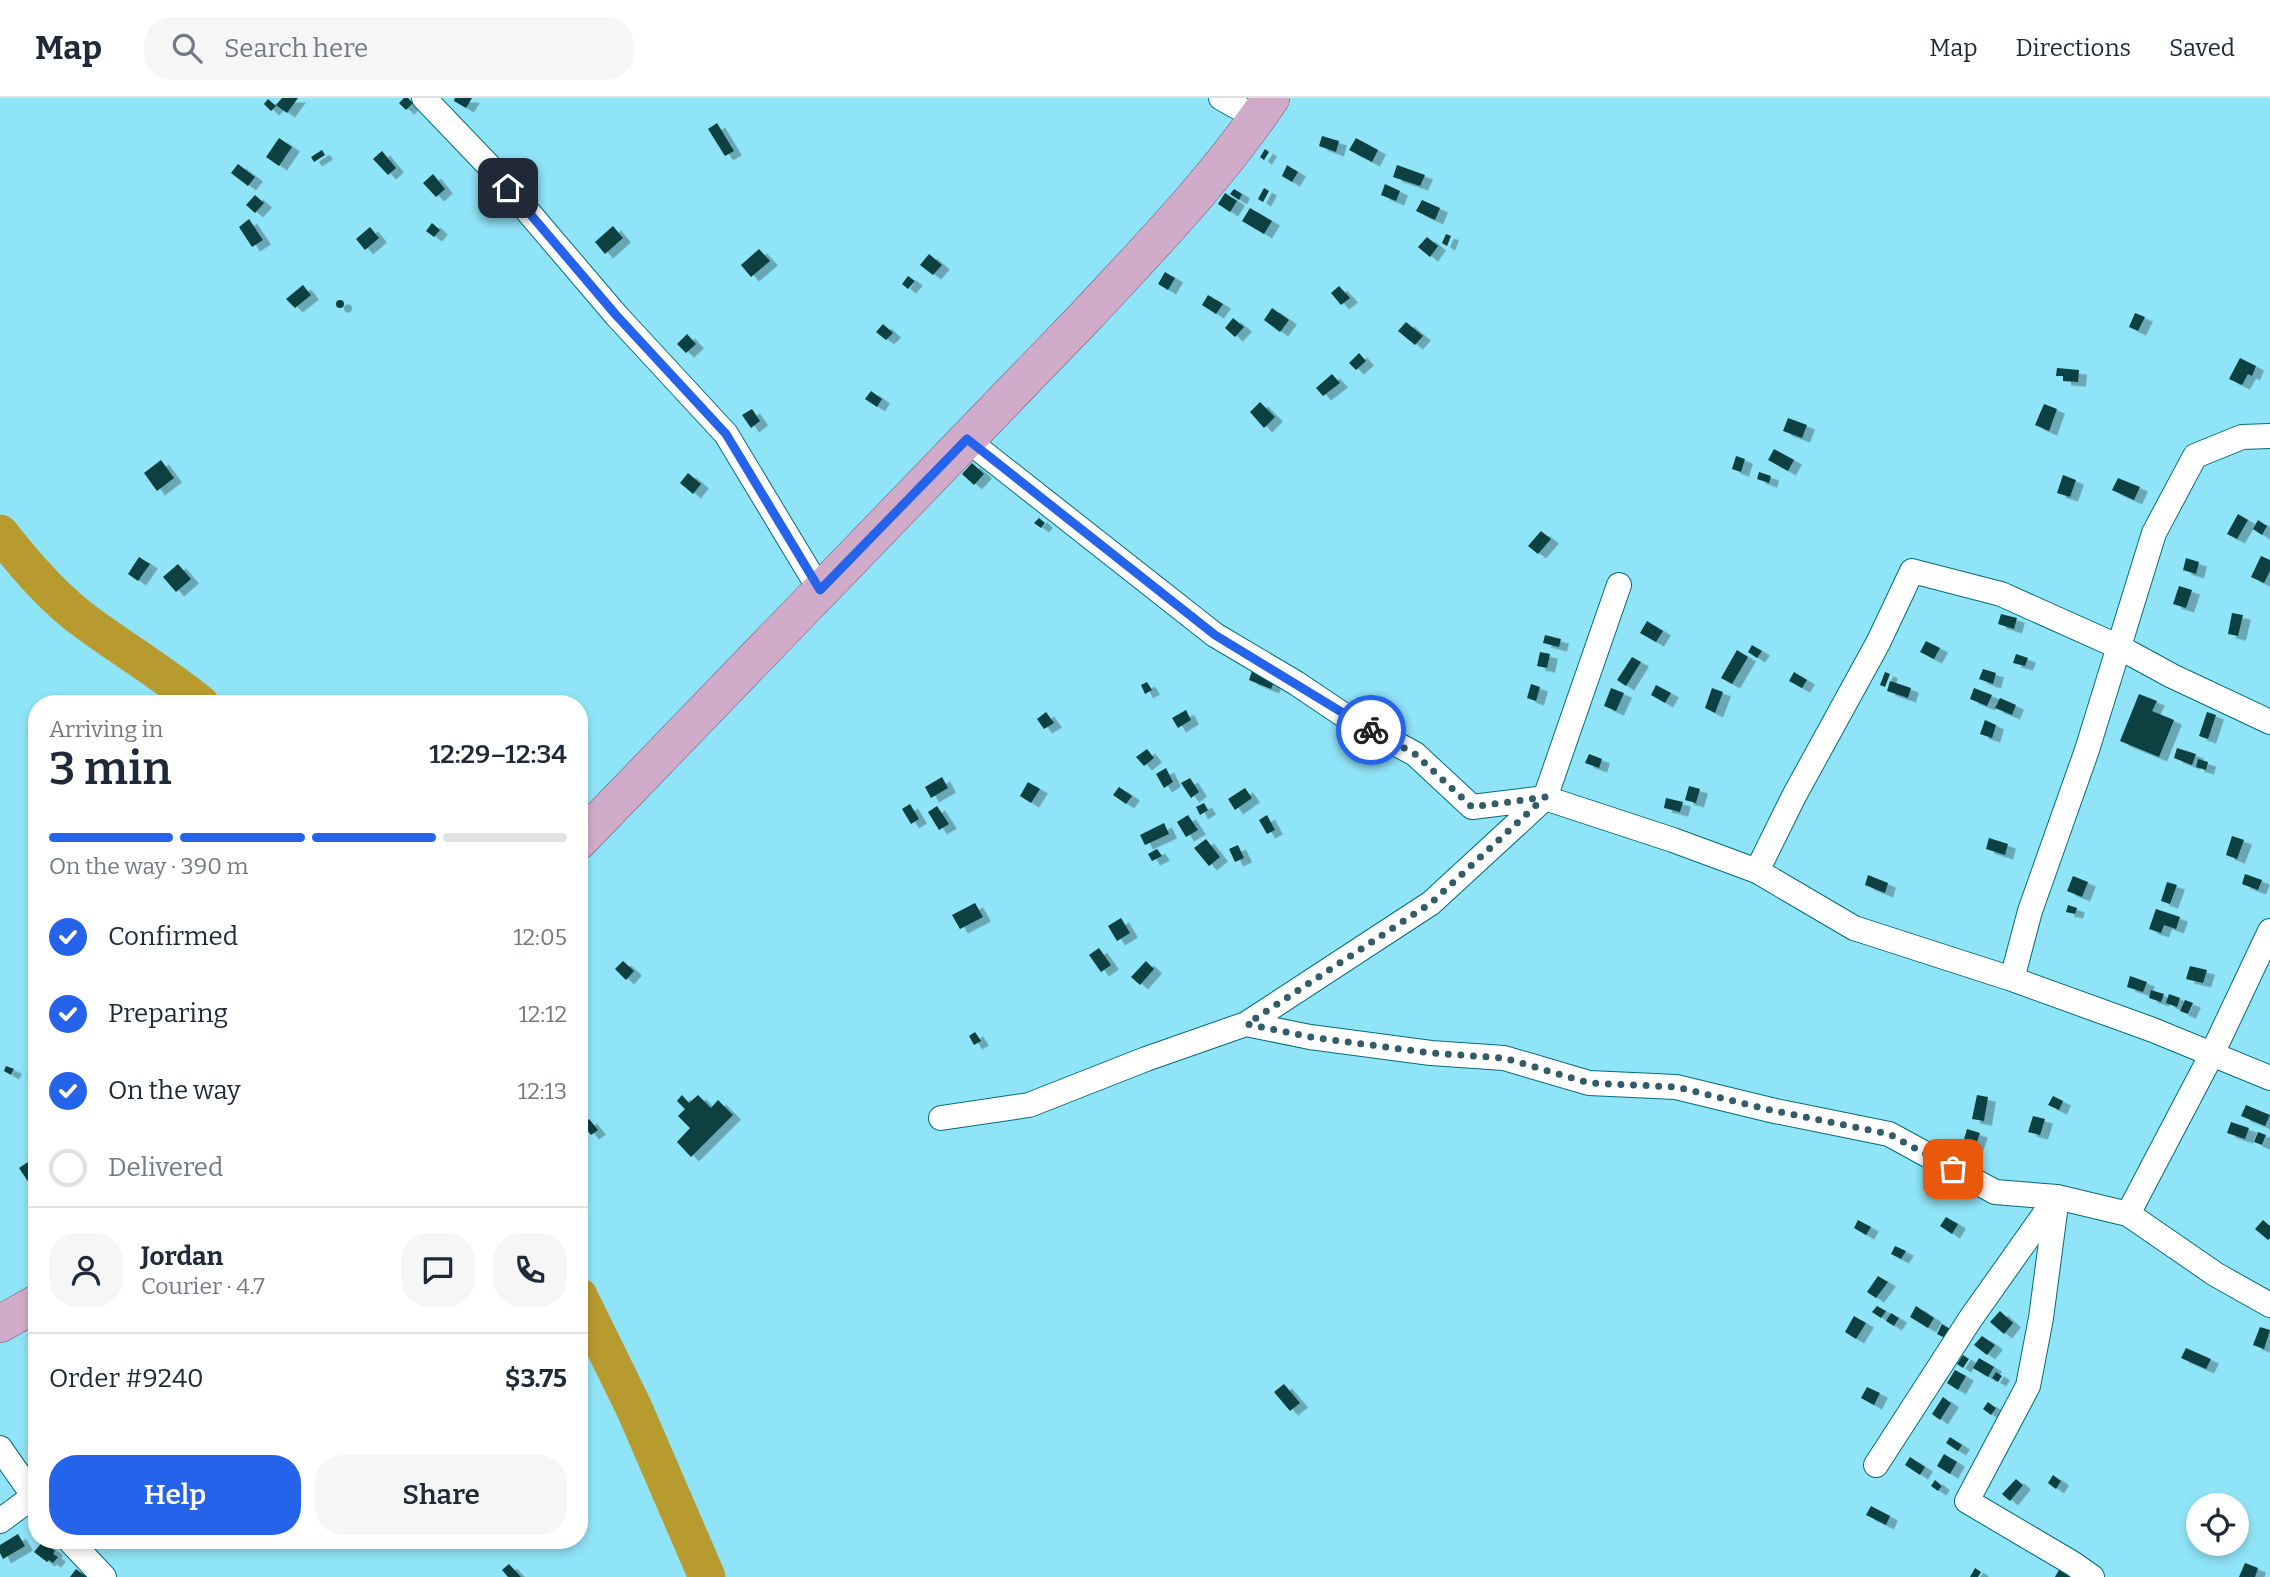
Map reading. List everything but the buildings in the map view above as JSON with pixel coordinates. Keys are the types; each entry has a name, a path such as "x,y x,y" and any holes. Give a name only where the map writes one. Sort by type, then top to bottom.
{"main road":[{"path":"588,832 1086,316 1229,157 1264,108"},
{"path":"0,1324 28,1308"}],"street":[{"path":"424,98 490,167 616,315 726,434 820,590"},
{"path":"1221,98 1264,108"},
{"path":"2012,979 2030,911 2087,750 2154,533 2195,456 2242,437 2270,436"},
{"path":"967,439 1215,635 1345,716 1415,754 1472,807 1545,797 1672,840 1757,871 1854,928 2012,979 2153,1030 2270,1078"},
{"path":"1757,871 1794,796 1878,643 1912,571 2001,594 2117,646 2172,676 2270,722"},
{"path":"942,1118 1029,1105 1146,1059 1247,1024 1431,903 1545,797 1619,585"},
{"path":"2128,1214 2212,1054 2270,931"},
{"path":"1247,1024 1310,1037 1418,1052 1504,1058 1589,1083 1676,1087 1775,1111 1889,1134 1995,1192 2057,1197 2128,1214 2215,1274 2270,1305"},
{"path":"1876,1465 1971,1318 2057,1197"},
{"path":"2057,1197 2041,1318 2028,1386 1967,1501 2092,1577"},
{"path":"0,1448 28,1488"},
{"path":"0,1521 28,1503"},
{"path":"78,1549 104,1577"}],"waterway":[{"path":"0,533 40,580 74,613 190,695"},
{"path":"588,1314 634,1408 707,1577"}],"way so far":[{"path":"1371,730 1415,754 1472,807 1545,797 1431,903 1247,1024 1310,1037 1431,1053 1504,1058 1589,1083 1676,1087 1775,1111 1889,1134 1953,1169"}],"route":[{"path":"508,188 616,315 726,434 820,590 967,439 1215,635 1371,730"}]}
